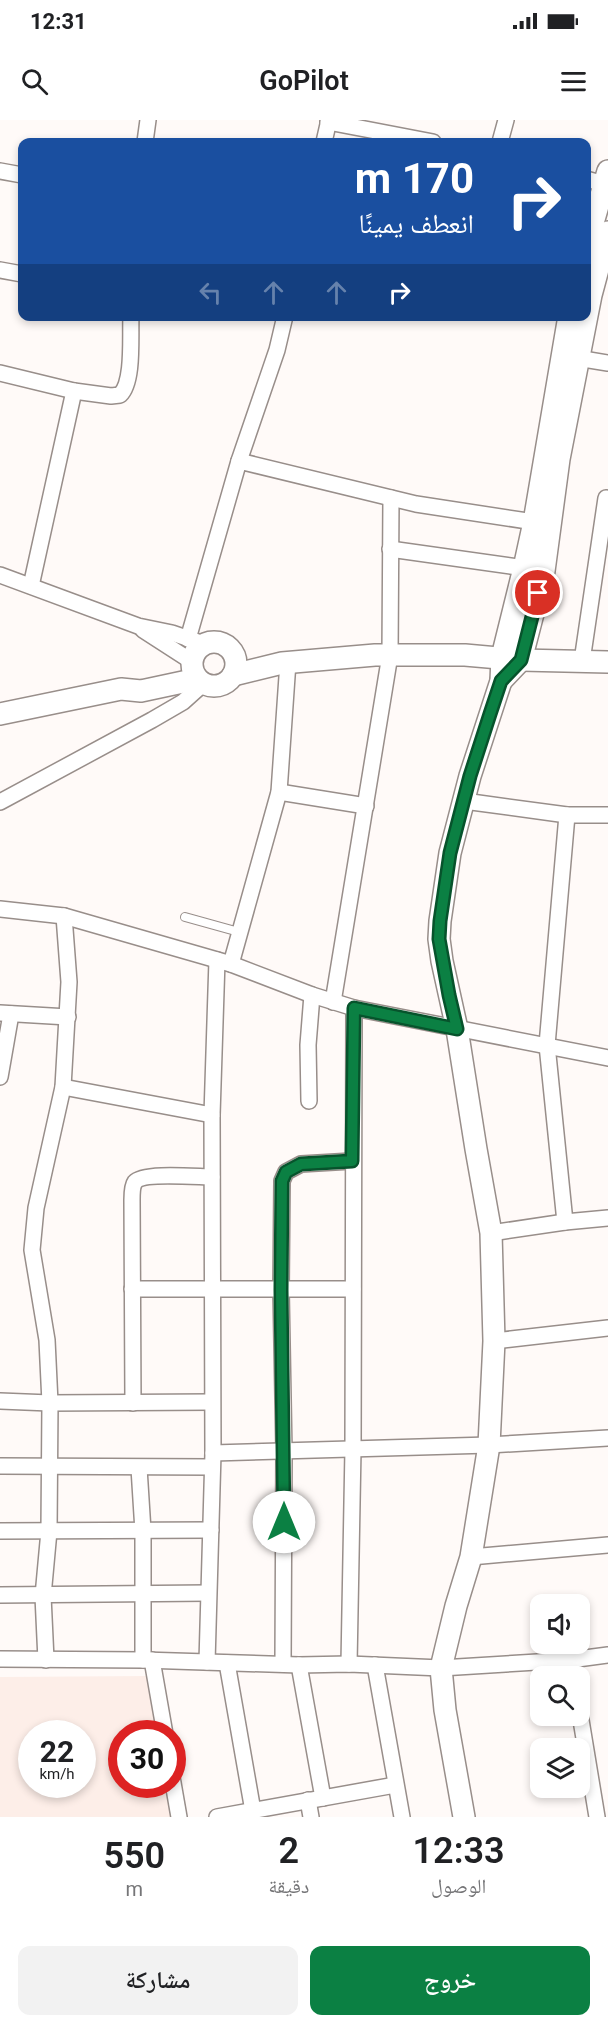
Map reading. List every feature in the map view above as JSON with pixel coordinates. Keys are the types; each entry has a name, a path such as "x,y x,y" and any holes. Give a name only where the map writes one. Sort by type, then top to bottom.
{"street":[{"path":"146,138 148,120"},
{"path":"501,138 506,120"},
{"path":"325,138 329,121 376,125 420,138"},
{"path":"0,171 18,174"},
{"path":"591,226 602,180"},
{"path":"591,295 608,232"},
{"path":"0,270 18,273"},
{"path":"0,373 74,391 117,396 123,392 129,373 131,321"},
{"path":"0,802 183,702 196,672 194,652 196,641 239,461 277,350 284,321"},
{"path":"464,1817 445,1710 441,1668 471,1557 489,1445 494,1341 491,1233 457,1029 439,939 440,921 450,853 470,776 501,681 511,658 559,459 571,357 569,321"},
{"path":"534,569 534,522 571,357 583,321"},
{"path":"571,357 608,363"},
{"path":"31,586 74,391"},
{"path":"239,461 416,504 534,522"},
{"path":"333,1002 390,655 391,498"},
{"path":"582,660 606,498"},
{"path":"390,549 534,569"},
{"path":"0,575 138,626 196,641 219,642 231,650 285,663"},
{"path":"138,626 196,672 218,686 228,681 233,675 236,661 231,650"},
{"path":"233,675 285,663 390,655 454,655 608,662"},
{"path":"207,1662 212,1460 212,1115 224,962 239,932 279,792 285,663"},
{"path":"0,714 120,689 141,690 196,672"},
{"path":"279,792 366,806"},
{"path":"464,801 567,814 608,815"},
{"path":"566,1222 547,1045 567,814"},
{"path":"0,909 64,916 224,962 354,1008 608,1058"},
{"path":"46,1660 44,1596 49,1531 50,1403 47,1340 32,1250 36,1208 63,1087 69,982 64,916"},
{"path":"309,1101 308,1046 312,995"},
{"path":"349,1664 353,1449 354,1008"},
{"path":"0,1077 6,1014 68,1017"},
{"path":"63,1087 212,1115"},
{"path":"310,1817 316,1799 291,1664 284,1452 282,1188 286,1172 301,1164 352,1161"},
{"path":"133,1403 132,1200 135,1182 152,1176 212,1177"},
{"path":"491,1233 608,1218"},
{"path":"132,1289 353,1289"},
{"path":"494,1341 608,1328"},
{"path":"0,1401 212,1402"},
{"path":"0,1466 139,1468 284,1452 489,1445 608,1438"},
{"path":"139,1468 148,1660 162,1720"},
{"path":"0,1531 211,1530"},
{"path":"471,1557 608,1545"},
{"path":"0,1595 208,1593"},
{"path":"0,1659 349,1664 441,1668 570,1660 608,1655"},
{"path":"570,1660 571,1666"},
{"path":"227,1664 254,1812"},
{"path":"375,1665 402,1817"},
{"path":"582,1726 597,1817"},
{"path":"217,1817 395,1785"},
{"path":"176,1798 179,1817"}],"lane":[{"path":"185,917 239,932"}],"shaded area":[{"path":"148,1676 156,1720 108,1720 108,1798 170,1798 173,1817 0,1817 0,1677"}],"route":[{"path":"284,1522 282,1181 286,1172 301,1164 352,1161 354,1008 457,1029 439,939 450,853 470,776 501,681 521,660 538,593"}]}
